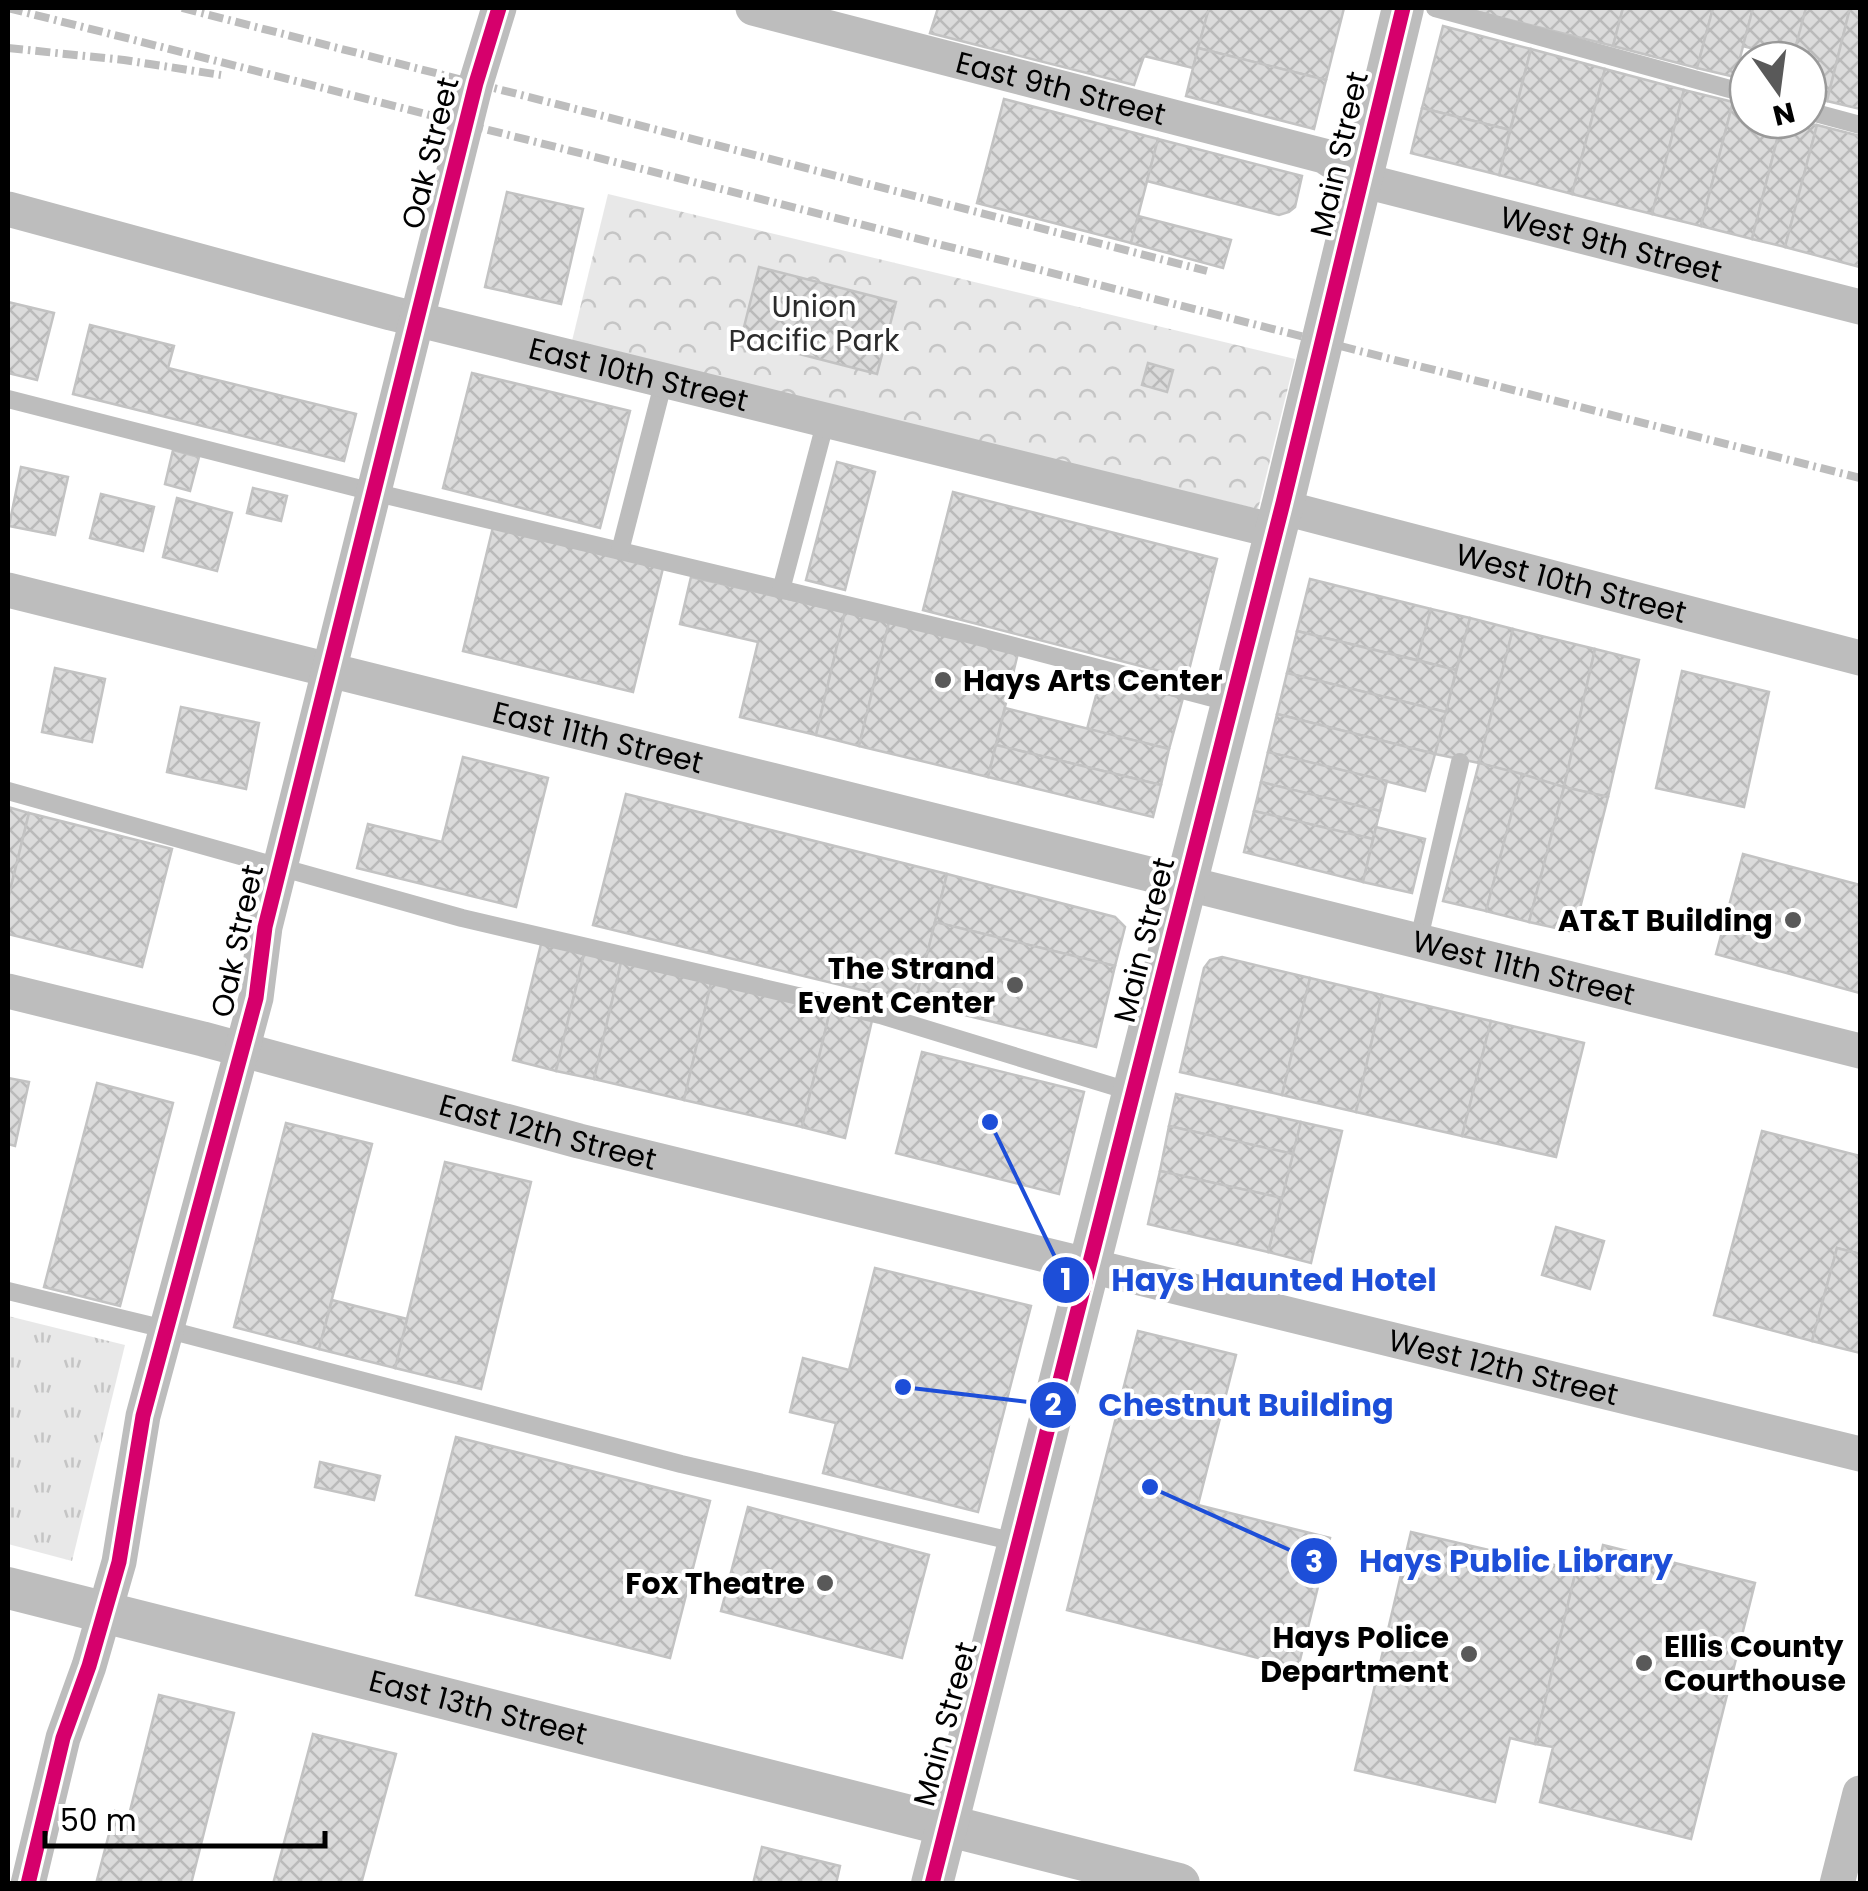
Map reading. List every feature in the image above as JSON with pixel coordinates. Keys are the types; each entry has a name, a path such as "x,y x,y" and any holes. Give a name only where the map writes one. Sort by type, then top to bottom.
{"street":[{"name":"Oak Street","path":"28,1884 64,1738 119,1562 144,1416 165,1329 256,998 264,933 328,672 476,83 500,8"},
{"name":"East 9th Street","path":"753,8 1324,156 1361,180"},
{"name":"Main Street","path":"932,1884 1232,703 1402,8"},
{"name":"West 9th Street","path":"1361,180 1860,307"},
{"name":"East 10th Street","path":"8,209 416,319 826,420 1278,519"},
{"name":"West 10th Street","path":"1278,519 1860,658"},
{"name":"East 11th Street","path":"8,590 1186,885"},
{"name":"West 11th Street","path":"1186,885 1860,1052"},
{"name":"East 12th Street","path":"8,991 613,1150 1090,1264"},
{"name":"West 12th Street","path":"1090,1264 1860,1454"},
{"name":"East 13th Street","path":"8,1588 1179,1884"},
{"path":"1837,1884 1860,1794"}],"lane":[{"path":"1435,8 1728,89"},
{"path":"1828,117 1860,126"},
{"path":"620,551 664,380"},
{"path":"8,399 1232,703"},
{"path":"780,590 826,420"},
{"path":"1418,943 1460,762"},
{"path":"8,791 462,918 880,1015 1134,1093"},
{"path":"8,1291 681,1464 1020,1543"}],"green space":[{"name":"Union Pacific Park","path":"608,194 1295,359 1258,509 571,345"},
{"path":"8,1316 125,1345 72,1561 8,1544"}],"building":[{"path":"938,8 1209,8 1193,68 1144,56 1134,85 930,33"},
{"path":"1209,8 1344,8 1326,80 1198,48"},
{"path":"1463,8 1623,8 1613,46"},
{"path":"1623,8 1713,8 1697,68 1613,46"},
{"path":"1713,8 1753,8 1745,40 1728,40 1728,75 1697,68"},
{"path":"1753,8 1806,8 1798,40 1745,40"},
{"path":"1806,8 1850,8 1828,97 1828,40 1797,40"},
{"path":"1850,8 1860,8 1860,109 1828,101"},
{"path":"1443,26 1531,49 1510,130 1422,108"},
{"path":"1198,48 1326,80 1314,129 1186,96"},
{"path":"1531,49 1605,69 1572,194 1499,175"},
{"path":"1605,69 1684,90 1652,214 1572,194"},
{"path":"1684,90 1728,101 1728,121 1701,226 1652,214"},
{"path":"1004,99 1158,139 1131,243 977,203"},
{"path":"1422,108 1510,130 1499,175 1411,153"},
{"path":"1728,121 1728,140 1777,140 1752,239 1701,226"},
{"path":"1828,128 1860,136 1860,267 1785,247 1813,140 1828,140"},
{"path":"1158,139 1302,176 1295,207 1279,215 1147,181"},
{"path":"1777,140 1813,140 1785,247 1752,239"},
{"path":"507,192 583,209 561,304 485,287"},
{"path":"1138,216 1231,240 1223,268 1131,243"},
{"path":"759,267 896,302 877,374 741,339"},
{"path":"8,302 54,313 37,380 8,373"},
{"path":"90,325 174,346 168,368 356,414 344,461 73,394"},
{"path":"1148,363 1173,370 1167,392 1142,385"},
{"path":"472,373 630,411 600,528 443,488"},
{"path":"173,450 199,457 190,491 165,484"},
{"path":"837,462 875,472 845,590 806,580"},
{"path":"21,467 68,477 55,535 9,526"},
{"path":"253,488 287,496 281,521 247,513"},
{"path":"953,492 1217,559 1187,678 923,610"},
{"path":"101,494 154,507 143,551 90,538"},
{"path":"177,498 232,513 217,571 163,557"},
{"path":"493,527 663,568 633,692 463,651"},
{"path":"691,577 845,612 816,735 740,717 758,642 680,624"},
{"path":"1310,579 1431,609 1417,660 1297,631"},
{"path":"1431,609 1470,618 1456,670 1417,660"},
{"path":"845,612 889,622 859,746 816,735"},
{"path":"1470,618 1513,629 1479,763 1435,754"},
{"name":"Hays Arts Center","path":"889,622 1018,653 988,777 859,746"},
{"path":"1513,629 1595,649 1564,787 1479,763"},
{"path":"1297,631 1456,670 1446,712 1287,673"},
{"path":"1595,649 1639,660 1608,797 1564,787"},
{"path":"55,668 105,679 92,742 42,732"},
{"path":"1682,671 1769,692 1744,807 1656,788"},
{"path":"1287,673 1446,712 1435,754 1277,714"},
{"path":"1101,677 1183,698 1169,749 1087,729"},
{"path":"181,707 259,723 246,789 167,772"},
{"path":"1005,708 1169,749 1161,785 996,745"},
{"path":"1277,714 1435,754 1425,791 1268,752"},
{"path":"996,745 1161,785 1153,817 988,777"},
{"path":"1268,752 1387,781 1380,811 1261,782"},
{"path":"463,757 548,778 516,907 357,868 368,824 442,842"},
{"path":"1479,763 1522,774 1486,911 1443,901"},
{"path":"1522,774 1564,787 1529,922 1486,911"},
{"path":"1261,782 1380,811 1373,839 1254,811"},
{"path":"1564,787 1608,797 1574,932 1529,922"},
{"path":"626,794 947,874 915,1003 593,925"},
{"path":"8,807 29,813 8,899"},
{"path":"1254,811 1373,839 1363,882 1244,852"},
{"path":"29,813 172,849 142,967 8,934 8,899"},
{"path":"1376,827 1425,839 1412,893 1363,882"},
{"name":"AT&T Building","path":"1743,854 1860,885 1860,993 1716,954"},
{"path":"947,874 1115,917 1125,927 1115,966 935,922"},
{"name":"The Strand Event Center","path":"935,922 1115,966 1096,1047 915,1003"},
{"path":"542,940 585,950 556,1071 513,1060"},
{"path":"585,950 622,958 594,1079 556,1071"},
{"path":"1222,957 1310,978 1282,1095 1180,1072 1204,968 1210,960"},
{"path":"622,958 712,979 684,1100 594,1079"},
{"path":"1310,978 1382,995 1356,1112 1282,1095"},
{"path":"712,979 831,1007 802,1127 684,1100"},
{"path":"1382,995 1491,1021 1462,1136 1356,1112"},
{"path":"831,1007 873,1016 845,1138 802,1127"},
{"path":"1491,1021 1584,1043 1556,1157 1462,1136"},
{"path":"922,1052 1084,1092 1059,1194 896,1153"},
{"path":"8,1078 29,1082 15,1146 8,1144"},
{"path":"97,1083 173,1103 120,1306 44,1287"},
{"path":"1176,1094 1301,1122 1293,1154 1169,1126"},
{"path":"1301,1122 1342,1131 1311,1263 1268,1252"},
{"path":"286,1123 372,1144 319,1349 234,1327"},
{"path":"1169,1126 1293,1154 1282,1198 1160,1171"},
{"path":"1762,1131 1860,1156 1860,1254 1837,1248 1812,1341 1714,1315"},
{"path":"445,1162 531,1182 481,1389 395,1368"},
{"path":"1160,1171 1282,1198 1268,1252 1148,1224"},
{"path":"1556,1227 1604,1241 1590,1289 1542,1275"},
{"path":"1837,1248 1860,1254 1860,1353 1812,1341"},
{"path":"875,1268 1031,1306 978,1512 823,1473 836,1423 790,1412 803,1358 849,1370"},
{"path":"332,1300 407,1319 395,1368 319,1349"},
{"path":"1138,1331 1236,1355 1198,1505 1330,1538 1298,1668 1067,1610"},
{"path":"456,1437 710,1501 670,1658 416,1595"},
{"path":"320,1462 380,1476 374,1500 315,1487"},
{"name":"Fox Theatre","path":"748,1507 929,1555 902,1658 721,1611"},
{"name":"Hays Police Department","path":"1411,1532 1576,1570 1535,1744 1510,1738 1495,1802 1355,1770"},
{"name":"Ellis County Courthouse","path":"1603,1545 1755,1583 1691,1839 1540,1802 1553,1747 1535,1744 1576,1570 1596,1575"},
{"path":"159,1695 234,1713 191,1884 96,1884 115,1811 129,1815"},
{"path":"313,1734 396,1754 361,1884 273,1884"},
{"path":"762,1847 840,1866 836,1884 753,1884"}],"railway":[{"path":"8,8 1860,478"},
{"path":"182,8 1207,271"},
{"path":"8,48 221,75"}],"cycle path":[{"path":"28,1884 63,1738 119,1562 143,1416 256,998 265,927 476,83 499,8"},
{"path":"932,1884 1283,503 1403,8"}],"place":[{"name":"Hays Arts Center","path":"943,680"},
{"name":"AT&T Building","path":"1793,920"},
{"name":"The Strand Event Center","path":"1015,985"},
{"name":"Hays Haunted Hotel","path":"990,1122"},
{"name":"Chestnut Building","path":"903,1387"},
{"name":"Hays Public Library","path":"1150,1487"},
{"name":"Fox Theatre","path":"825,1583"},
{"name":"Hays Police Department","path":"1469,1654"},
{"name":"Ellis County Courthouse","path":"1644,1663"}]}
